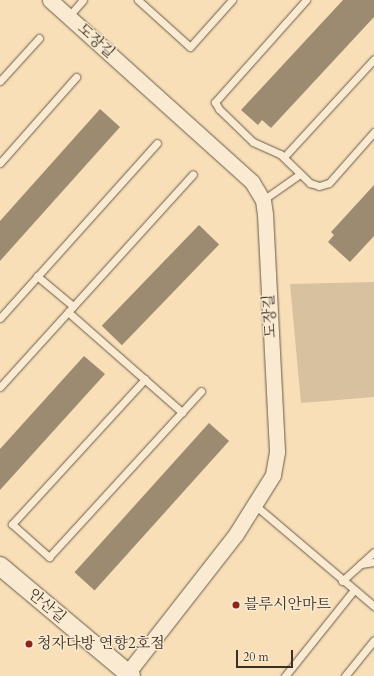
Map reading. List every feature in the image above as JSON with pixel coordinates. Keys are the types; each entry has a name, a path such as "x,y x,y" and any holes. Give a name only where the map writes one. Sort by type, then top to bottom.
{"street":[{"name":"도장길","path":"50,0 252,182 263,200 277,452 273,475 256,506 128,675"},
{"name":"안산길","path":"0,566 128,675"}],"lane":[{"path":"69,16 83,0"},
{"path":"138,0 190,47 232,0"},
{"path":"306,0 215,102 219,109 253,142 262,148 271,148 284,157 313,185 326,185 374,132"},
{"path":"0,81 39,38"},
{"path":"284,157 374,59"},
{"path":"0,163 76,77"},
{"path":"0,318 157,143"},
{"path":"0,387 193,174"},
{"path":"263,200 300,174"},
{"path":"37,276 73,306"},
{"path":"68,312 182,412"},
{"path":"144,379 12,524 49,557 201,391"},
{"path":"256,506 342,581 374,606"},
{"path":"342,581 374,552"},
{"path":"360,564 374,562"},
{"path":"285,676 354,590"},
{"path":"345,676 374,640"}],"shaded area":[{"path":"374,282 374,397 301,403 290,284"}],"building":[{"path":"343,0 374,0 374,17 271,128 262,120 258,125 241,110"},
{"path":"100,109 120,127 0,261 0,221"},
{"path":"374,185 374,236 350,262 328,242 334,235 331,232"},
{"path":"199,225 219,244 122,345 102,326"},
{"path":"84,356 105,374 0,490 0,449"},
{"path":"209,423 229,441 95,590 75,572"}],"place":[{"name":"블루시안마트","path":"236,605"},
{"name":"청자다방 연향2호점","path":"29,644"}]}
